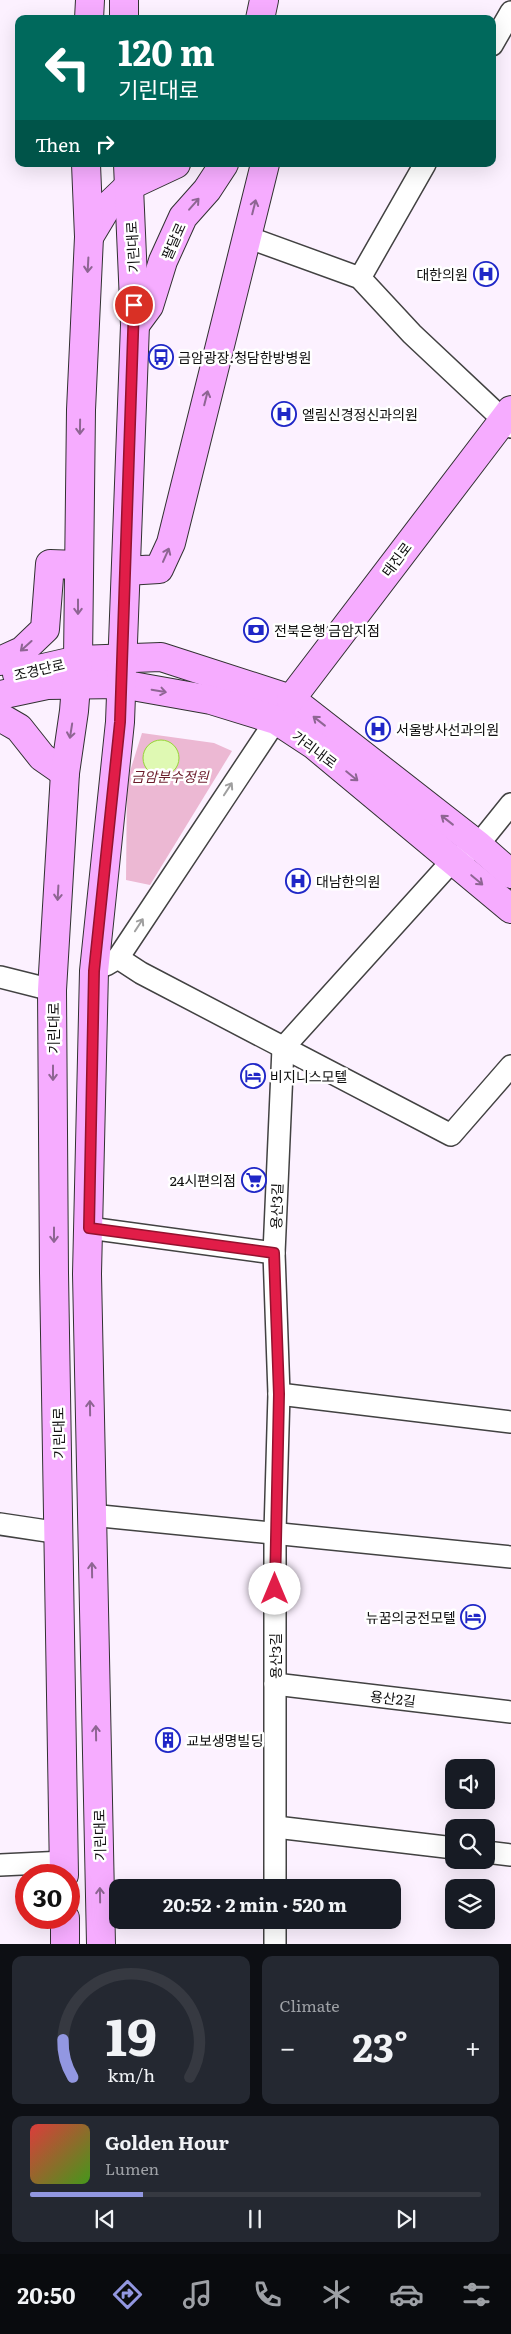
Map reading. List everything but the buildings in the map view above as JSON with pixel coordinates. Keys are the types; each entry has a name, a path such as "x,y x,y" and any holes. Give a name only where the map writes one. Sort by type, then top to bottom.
{"street":[{"path":"89,15 90,0"},
{"path":"124,0 124,15"},
{"path":"261,15 264,0"},
{"path":"502,0 511,5"},
{"path":"496,38 511,12"},
{"name":"기린대로","path":"64,1864 60,1533 54,1272 52,990 65,773 77,671 81,410 89,237 86,167"},
{"path":"89,237 129,175 163,167"},
{"name":"팔달로","path":"135,325 150,306 163,261 183,217 207,190 222,167"},
{"path":"126,571 159,569 171,543 264,167"},
{"path":"247,237 360,278 423,167"},
{"name":"기린대로","path":"101,1944 91,1515 88,1274 94,971 120,722 126,571 135,325 129,175"},
{"name":"태진로","path":"283,709 508,419 412,334 360,278"},
{"path":"0,661 22,651 45,629 50,564 78,564"},
{"name":"가리내로","path":"77,671 122,671 161,657 283,709 478,845 511,874"},
{"name":"조경단로","path":"0,678 77,671"},
{"name":"조경단로","path":"0,695 47,685 77,671"},
{"path":"94,971 118,958 283,709"},
{"name":"가리내로","path":"283,709 314,745 511,909"},
{"path":"0,717 19,728 42,757 65,773"},
{"path":"283,1048 453,860 478,845 511,804"},
{"path":"118,958 141,973 450,1135 511,1066"},
{"name":"기린대로","path":"0,976 52,990"},
{"name":"용산3길","path":"276,1879 275,1532 279,1394 274,1253 283,1048"},
{"path":"89,1228 274,1253"},
{"path":"279,1394 511,1422"},
{"path":"91,1515 511,1557"},
{"path":"0,1524 60,1533"},
{"name":"용산2길","path":"275,1684 511,1712"},
{"path":"276,1827 445,1847"},
{"path":"495,1853 511,1855"},
{"path":"0,1865 15,1866"},
{"path":"64,1929 65,1944"},
{"path":"275,1929 275,1944"}],"green space":[{"name":"금암분수정원","path":"142,733 214,743 232,751 150,885 126,880 127,781"}],"shaded area":[{"path":"161,740 168,741 174,745 178,751 178,765 174,771 168,775 161,776 154,775 148,771 144,765 143,758 144,751 148,745 154,741"}],"place":[{"name":"대한의원","path":"486,274"},
{"name":"금암광장.청담한방병원","path":"161,357"},
{"name":"엘림신경정신과의원","path":"284,414"},
{"name":"전북은행 금암지점","path":"256,630"},
{"name":"서울방사선과의원","path":"378,729"},
{"name":"대남한의원","path":"298,881"},
{"name":"비지니스모텔","path":"253,1076"},
{"name":"24시편의점","path":"254,1180"},
{"name":"뉴꿈의궁전모텔","path":"473,1617"},
{"name":"교보생명빌딩","path":"168,1740"}],"route":[{"path":"134,305 135,325 120,722 94,971 89,1228 274,1253 279,1394 275,1589"}]}
